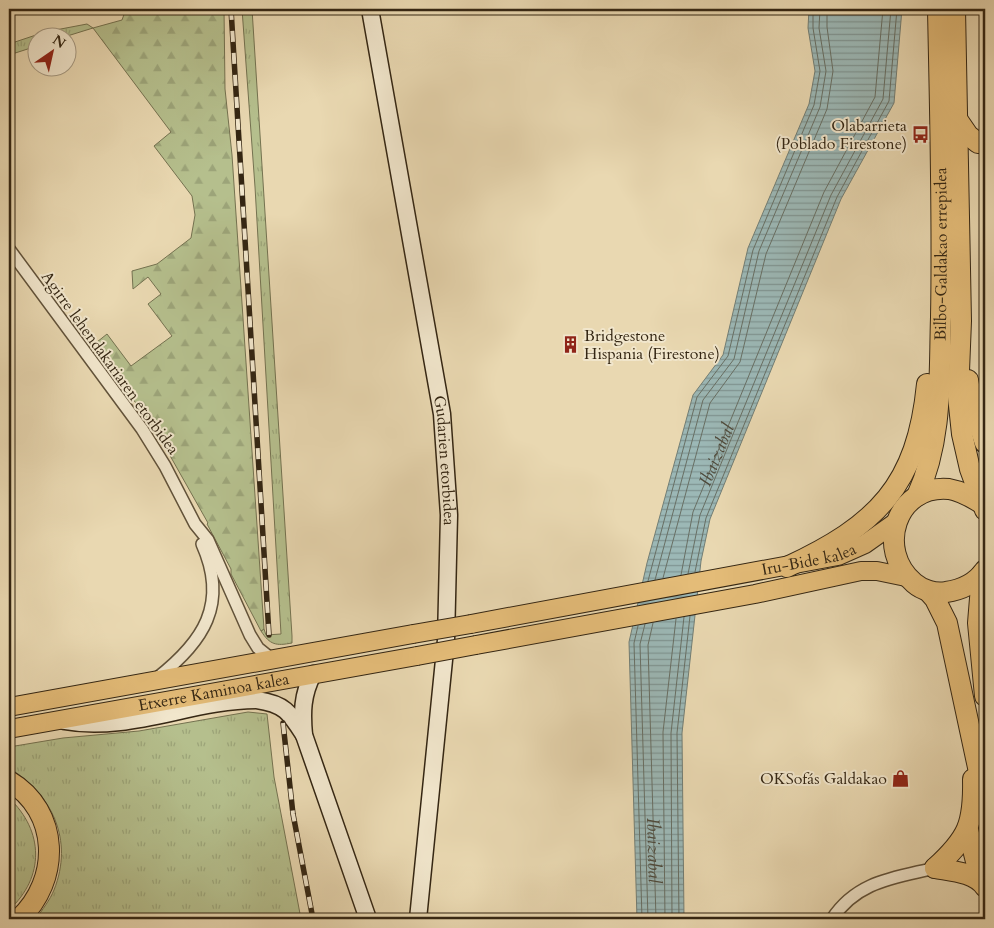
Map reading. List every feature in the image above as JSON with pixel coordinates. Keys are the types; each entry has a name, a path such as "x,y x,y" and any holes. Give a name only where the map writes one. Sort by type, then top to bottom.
{"highway":[{"name":"Bilbo-Galdakao errepidea","path":"896,522 917,496 930,465 935,443 943,239 938,9"},
{"name":"Bilbo-Galdakao errepidea","path":"955,9 961,321 958,396 962,434 970,469 983,506"},
{"path":"958,119 968,135 981,147"},
{"path":"958,162 963,150 981,147"},
{"path":"788,567 841,540 868,519 891,495 909,464 917,442 925,405 933,327 942,293"},
{"name":"Bilbo-Galdakao errepidea","path":"961,321 973,406 985,443"},
{"name":"Bilbo-Galdakao errepidea","path":"917,496 932,490 950,489 965,493 983,506"},
{"path":"896,522 894,552 906,577 918,586 943,593 968,585 984,572"},
{"path":"984,572 978,622 985,696"},
{"path":"928,590 935,599 947,623 956,657 971,740 985,800"},
{"path":"935,868 952,852 968,830 971,822 973,796 971,740"},
{"path":"9,781 32,800 44,822 50,840 50,861 43,886 26,913 19,919"},
{"path":"968,830 983,884"},
{"path":"935,868 969,875 983,884"}],"main road":[{"name":"Iru-Bide kalea","path":"472,624 788,567 838,556 865,544 896,522"},
{"name":"Etxerre Kaminoa kalea","path":"9,729 626,618 755,594 860,571 877,570 906,577"},
{"name":"Etxerre Kaminoa kalea","path":"9,707 472,624"}],"street":[{"name":"Gudarien etorbidea","path":"370,9 442,414 449,515 446,640 418,919"},
{"name":"Agirre lehendakariaren etorbidea","path":"9,249 142,430 165,466 195,524 212,578 213,603 209,618 195,643 185,655 152,681"},
{"name":"Agirre lehendakariaren etorbidea","path":"195,524 208,540 250,635 258,648 273,660"},
{"path":"313,674 307,685 301,709 304,735 325,801 368,919"},
{"path":"60,720 85,724 111,723 257,700 275,703 286,709 304,735"},
{"path":"832,919 840,908 872,884 935,868"}],"green space":[{"path":"126,9 224,9 225,89 232,155 264,629 261,631 231,574 231,569 208,523 155,429 96,349 97,342 107,334 131,366 172,336 148,304 161,294 148,277 133,289 132,271 157,264 191,238 195,215 192,196 154,146 171,132 93,28 122,20"},
{"path":"242,9 252,9 292,636 292,643 282,644 271,642 261,631 264,629 266,635 281,634 255,187"},
{"path":"87,24 93,28 78,33 78,28 66,28"},
{"path":"28,38 28,49 9,55 9,44"},
{"path":"248,712 267,714 274,777 301,919 36,919 54,890 60,871 60,836 55,820 37,791 9,768 9,747 63,738 139,731"},
{"path":"9,798 21,811 29,825 34,839 36,854 34,869 29,883 21,897 9,910"}],"water":[{"name":"Ibaizabal","path":"809,9 902,9 894,103 841,199 710,519 701,561 682,733 684,919 637,919 629,642 647,563 693,395 723,355 748,248 809,104 815,71 808,28"}],"railway":[{"path":"231,9 269,635"},
{"path":"283,723 293,814 313,919"}],"place":[{"name":"Olabarrieta (Poblado Firestone)","path":"921,135"},
{"name":"Bridgestone Hispania (Firestone)","path":"570,345"},
{"name":"OKSofás Galdakao","path":"901,779"}]}
